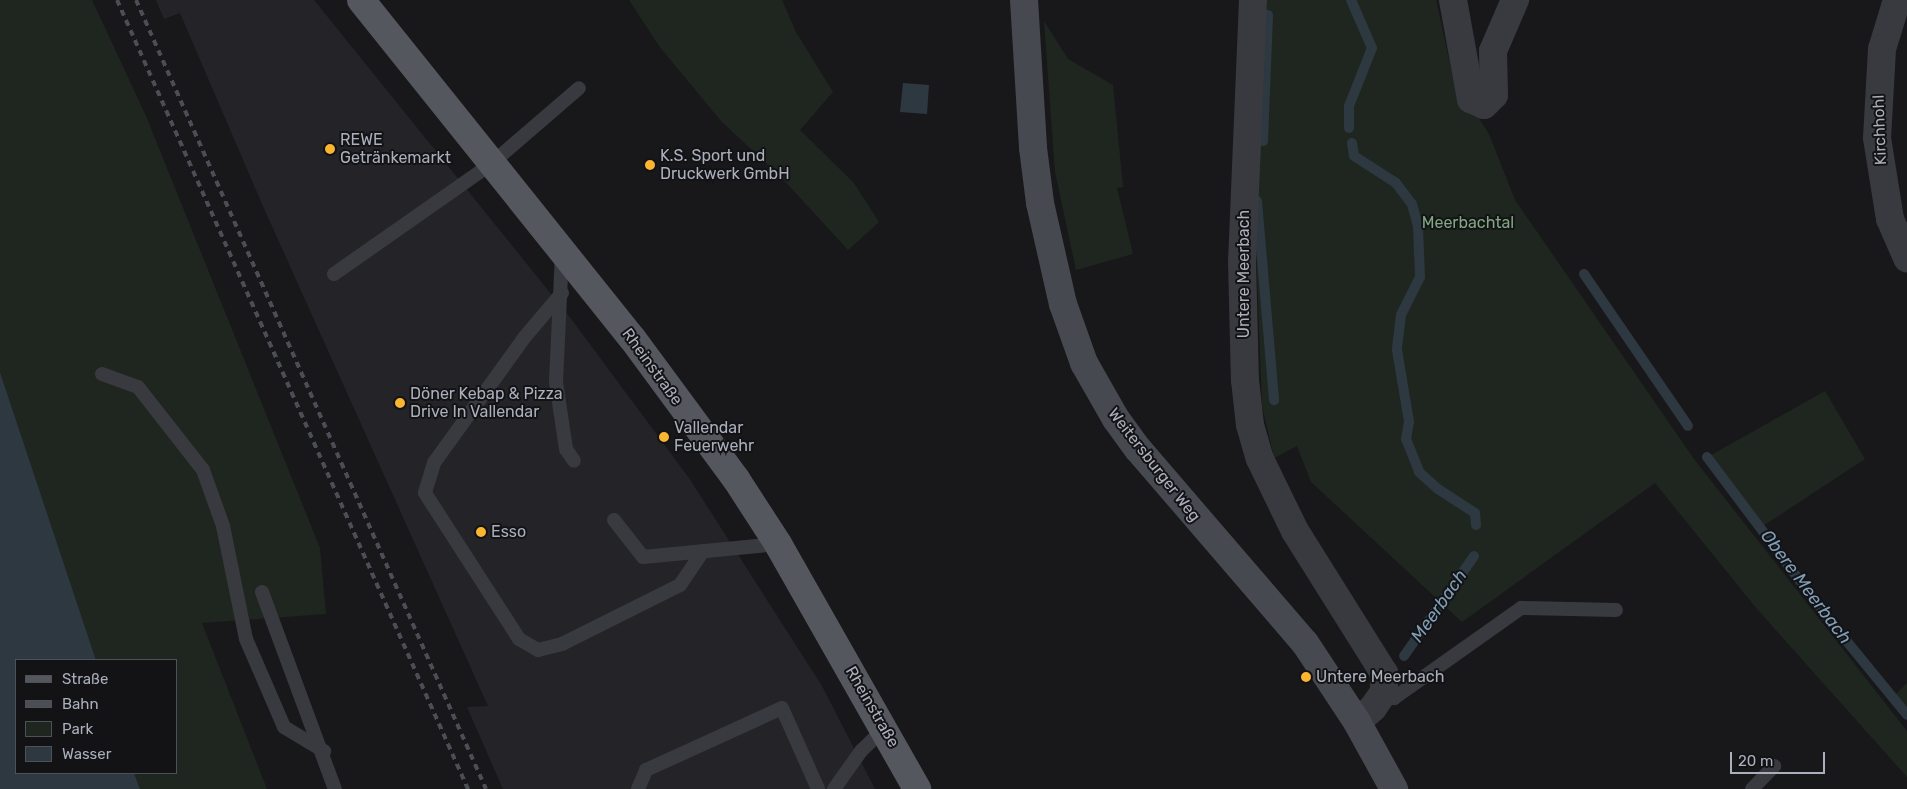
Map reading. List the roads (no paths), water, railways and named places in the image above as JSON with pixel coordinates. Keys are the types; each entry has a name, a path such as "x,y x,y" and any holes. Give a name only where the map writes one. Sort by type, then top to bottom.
{"main road":[{"name":"Rheinstraße","path":"361,0 562,254 632,338 736,479 778,544 885,728 918,789"}],"street":[{"name":"Weitersburger Weg","path":"1024,0 1032,148 1040,203 1063,304 1084,364 1111,412 1138,449 1305,643 1357,722 1394,789"},
{"name":"Untere Meerbach","path":"1253,0 1242,261 1245,380 1250,425 1260,459 1295,530 1384,672 1384,692"},
{"path":"1452,0 1471,99 1484,105 1494,95 1493,51 1515,0"},
{"name":"Kirchhohl","path":"1897,0 1882,49 1877,138 1890,219 1907,258"},
{"path":"1357,722 1373,708 1384,692"}],"lane":[{"path":"334,274 491,164 579,88"},
{"path":"562,254 562,293 556,382 566,448 574,461"},
{"path":"562,293 524,338 434,462 425,493 519,639 538,650 562,644 680,585 703,551"},
{"path":"102,374 138,387 203,470 224,526 246,639 284,727 324,751"},
{"path":"614,520 643,557 778,544"},
{"path":"262,592 324,751 335,789"},
{"path":"1384,692 1394,698 1521,608 1616,610"},
{"path":"638,789 646,770 782,708 818,789"},
{"path":"834,789 861,751 885,728"},
{"path":"1752,789 1774,766"}],"water":[{"path":"903,83 929,85 927,114 900,112"},
{"path":"0,372 96,659 15,659 15,774 134,774 140,789 0,789"}],"waterway":[{"name":"Meerbach","path":"1349,128 1349,106 1372,48 1351,0"},
{"name":"Untere Meerbach","path":"1263,141 1268,15"},
{"name":"Meerbach","path":"1352,143 1354,156 1396,183 1412,204 1418,227 1420,277 1401,315 1397,350 1409,422 1406,439 1419,472 1438,489 1475,513 1476,525"},
{"name":"Untere Meerbach","path":"1257,201 1274,400"},
{"name":"Obere Meerbach","path":"1584,274 1688,426"},
{"name":"Obere Meerbach","path":"1707,457 1831,622 1907,715"},
{"name":"Meerbach","path":"1404,656 1474,556"}],"railway":[{"path":"117,0 468,789"},
{"path":"136,0 486,789"}],"place":[{"name":"REWE Getränkemarkt","path":"330,149"},
{"name":"K.S. Sport und Druckwerk GmbH","path":"650,165"},
{"name":"Döner Kebap & Pizza Drive In Vallendar","path":"400,403"},
{"name":"Vallendar Feuerwehr","path":"664,437"},
{"name":"Esso","path":"481,532"},
{"name":"Untere Meerbach","path":"1306,677"}],"park label":[{"name":"Meerbachtal","path":"1468,223"}]}
